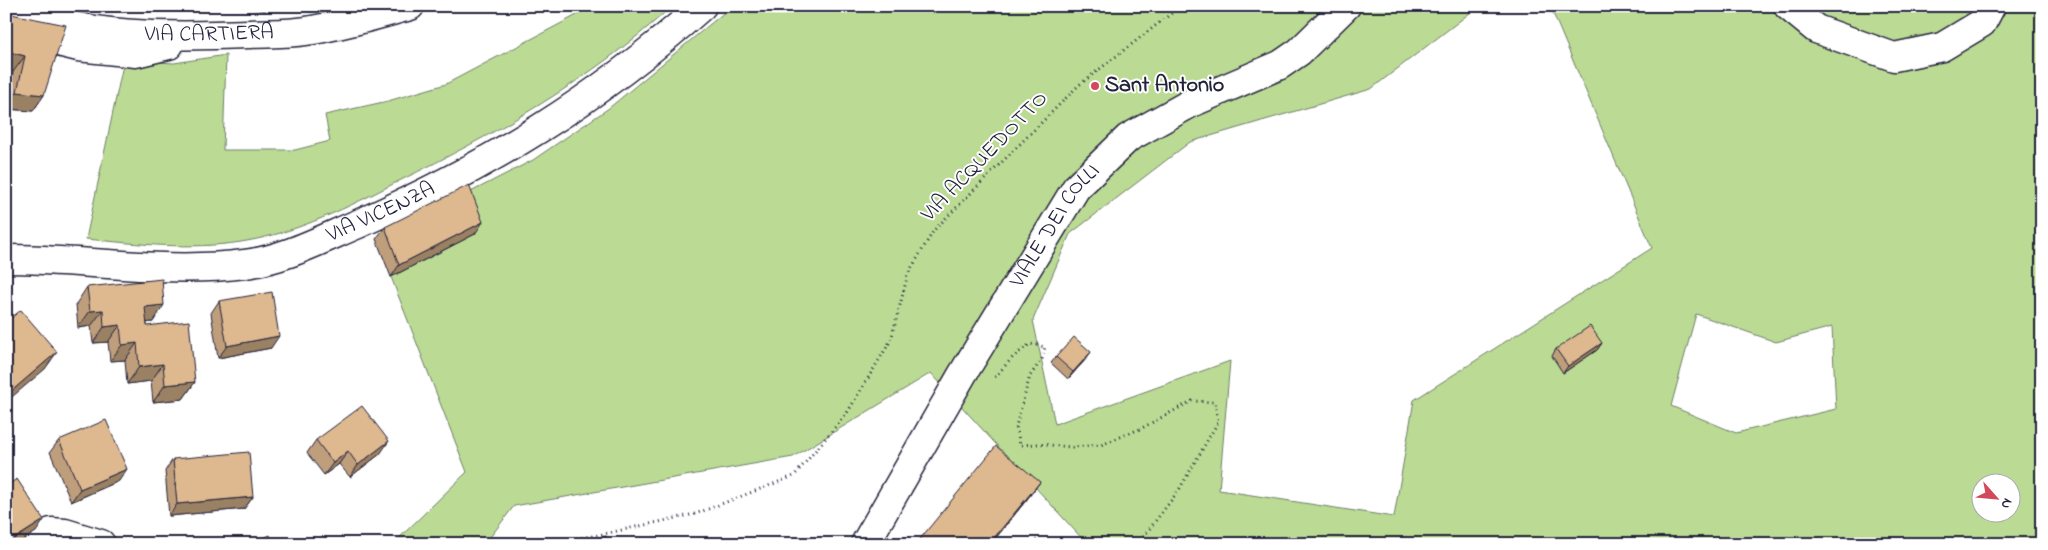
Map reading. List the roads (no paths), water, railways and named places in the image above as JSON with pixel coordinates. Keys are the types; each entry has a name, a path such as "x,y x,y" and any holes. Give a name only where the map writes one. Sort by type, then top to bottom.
{"main road":[{"name":"VIA CARTIERA","path":"9,6 25,14 68,26 148,35 212,36 306,31 410,6"},
{"name":"VIA VICENZA","path":"6,259 102,262 168,267 206,267 247,264 296,250 402,205 475,168 534,134 648,53 702,6"},
{"name":"VIALE DEI COLLI","path":"865,544 962,376 1076,188 1128,138 1191,103 1280,65 1299,52 1346,6"},
{"path":"1788,6 1816,29 1894,57 1942,46 1982,23 1992,6"},
{"path":"6,29 78,47 136,53 212,36"},
{"path":"28,544 51,532 65,533 101,544"}],"place":[{"name":"Sant Antonio","path":"1095,86"}]}
